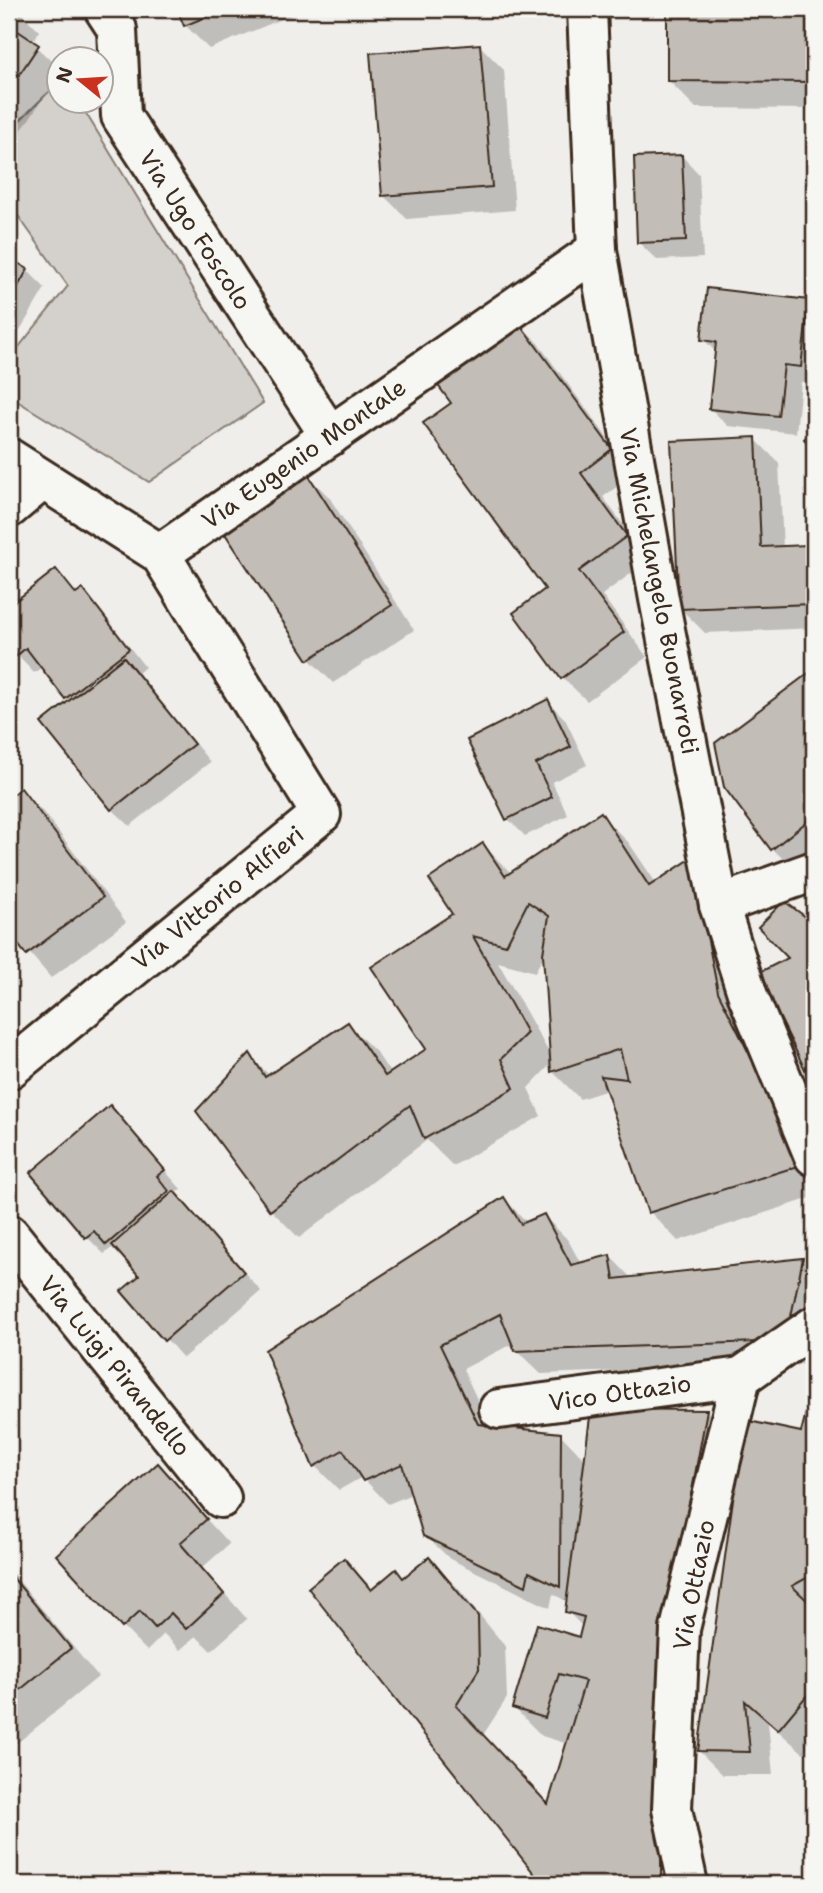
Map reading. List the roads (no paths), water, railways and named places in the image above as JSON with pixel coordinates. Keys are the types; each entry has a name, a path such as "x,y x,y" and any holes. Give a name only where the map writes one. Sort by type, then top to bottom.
{"street":[{"name":"Via Ugo Foscolo","path":"104,9 117,29 121,116 330,436"},
{"name":"Via Michelangelo Buonarroti","path":"587,9 597,250 659,598 719,905 748,996 814,1156"},
{"name":"Via Eugenio Montale","path":"160,554 597,250"},
{"path":"9,458 41,481 160,554"},
{"path":"9,508 41,481"},
{"name":"Via Vittorio Alfieri","path":"9,1069 321,814 160,554"},
{"path":"719,905 812,876"},
{"name":"Via Luigi Pirandello","path":"9,1234 221,1498"},
{"path":"741,1377 814,1326"},
{"name":"Vico Ottazio","path":"499,1409 741,1377"},
{"name":"Via Ottazio","path":"688,1884 672,1809 681,1629 741,1377"}]}
